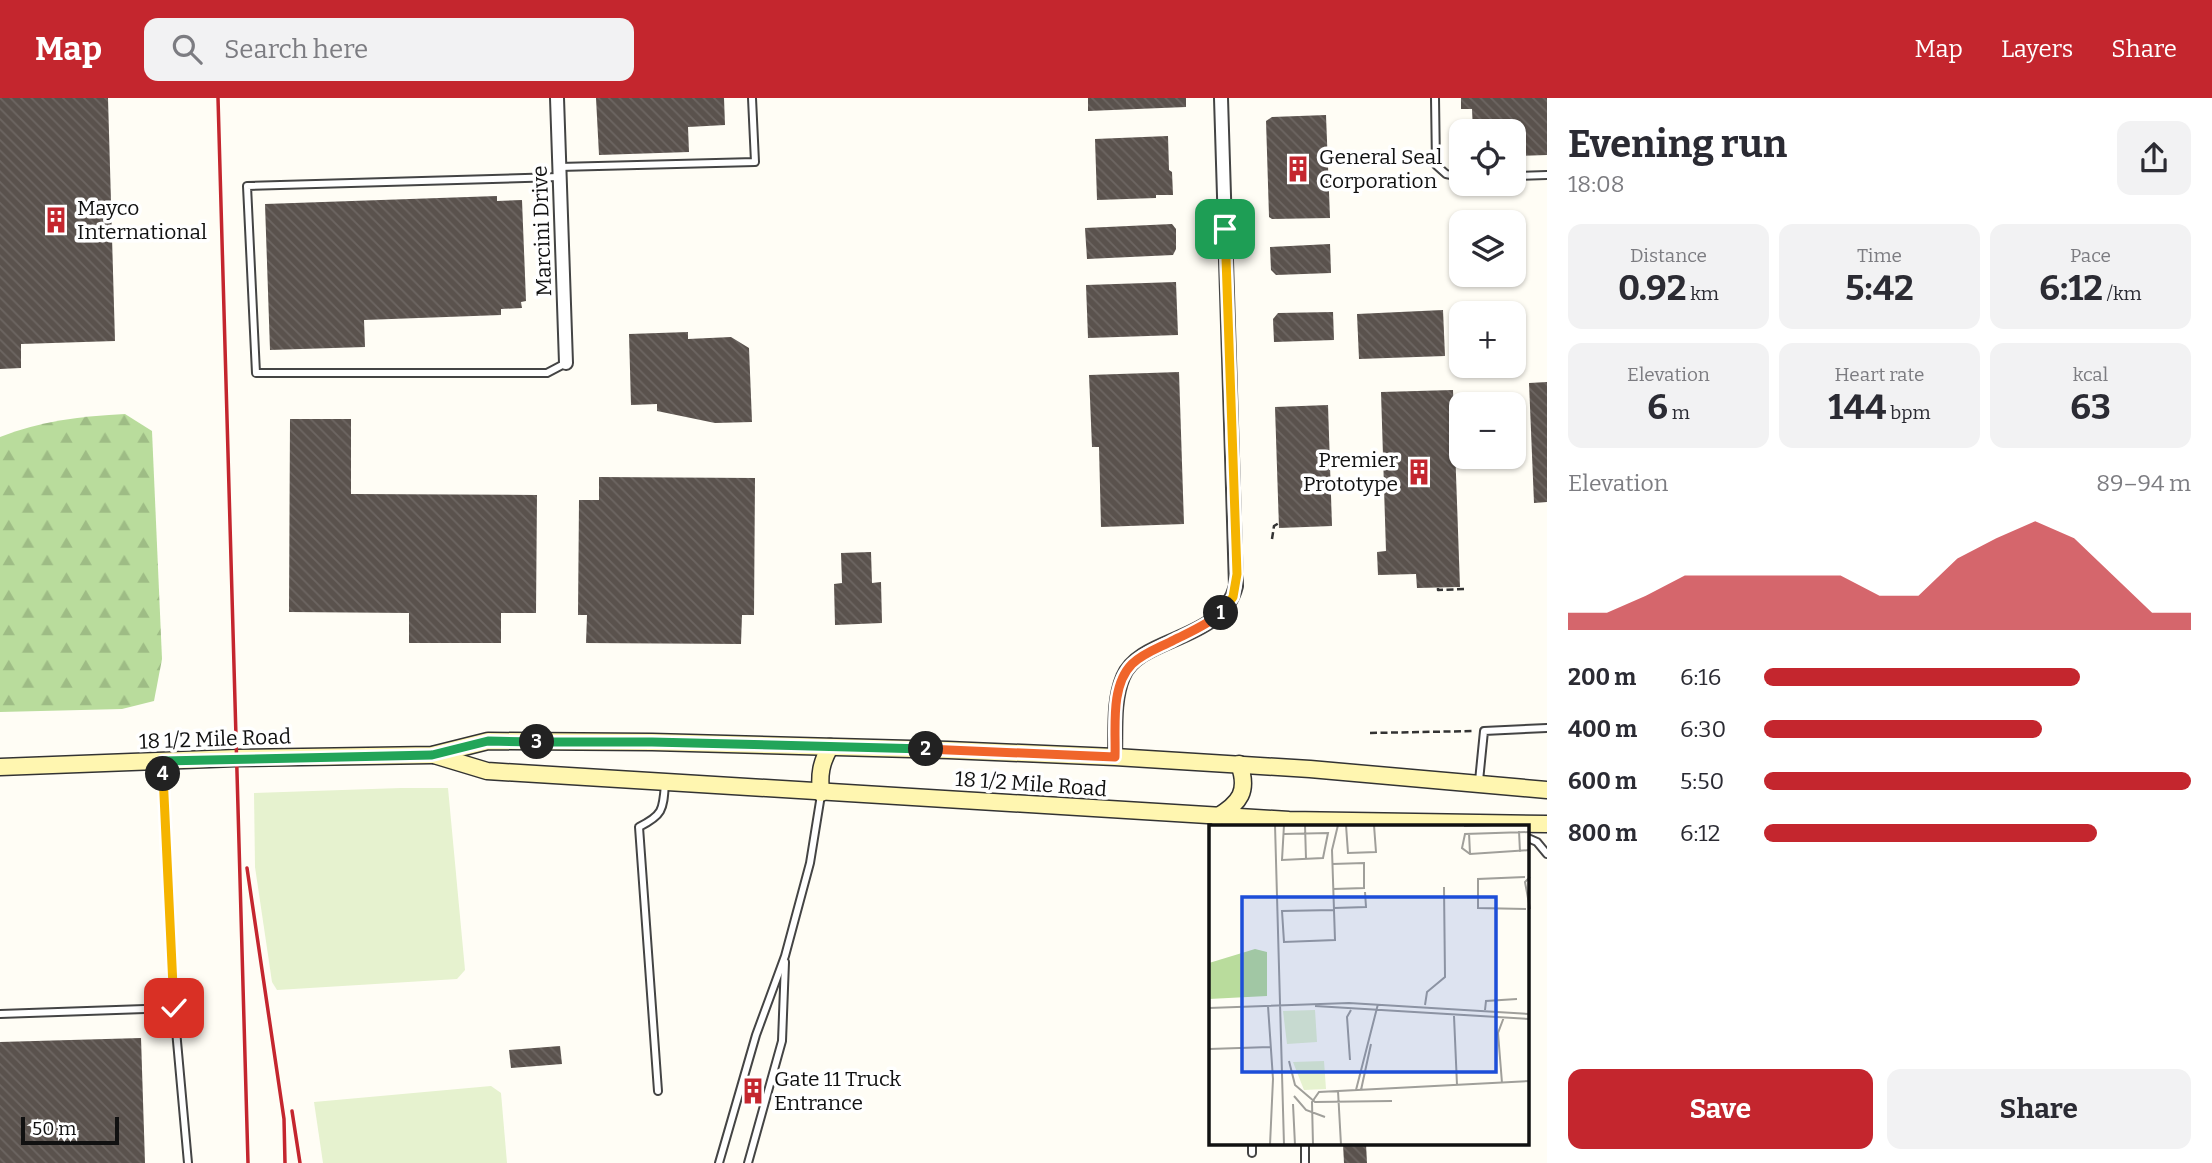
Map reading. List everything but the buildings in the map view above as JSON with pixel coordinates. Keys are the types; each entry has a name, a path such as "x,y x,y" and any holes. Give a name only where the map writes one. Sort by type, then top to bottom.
{"street":[{"name":"Marcini Drive","path":"557,98 566,363"},
{"path":"1115,757 1117,703 1124,674 1145,654 1218,616 1227,607 1236,586 1221,98"},
{"name":"18 1/2 Mile Road","path":"0,767 432,755 488,741 665,743 1115,757 1239,764 1547,790"},
{"path":"821,793 819,775 830,747"},
{"name":"18 1/2 Mile Road","path":"432,755 487,771 1217,817 1290,824 1547,824"},
{"path":"1217,817 1237,802 1242,793 1243,774 1239,764"}],"lane":[{"path":"566,363 547,373 256,373 247,186 755,162 752,98"},
{"path":"1435,98 1436,165 1449,175"},
{"path":"1526,176 1547,175"},
{"path":"1478,783 1484,731 1547,729"},
{"path":"163,761 174,1008 188,1163"},
{"path":"658,1091 639,827 652,821 663,807 665,782"},
{"path":"719,1163 756,1035 785,956 810,863 821,793"},
{"path":"1530,839 1547,853"},
{"path":"748,1163 782,1041 785,956"},
{"path":"0,1014 174,1008"},
{"path":"1252,1146 1252,1153"}],"path":[{"path":"1272,539 1274,527 1279,523"},
{"path":"1438,588 1465,589"},
{"path":"1370,733 1484,731"}],"green space":[{"path":"125,414 152,431 162,659 154,701 122,709 0,712 0,437 61,420"},
{"path":"448,788 465,970 457,979 277,990 272,982 255,867 254,793"},
{"path":"491,1086 501,1093 507,1163 323,1163 314,1102"}],"railway":[{"path":"218,98 248,1163"},
{"path":"247,868 284,1119 285,1163"},
{"path":"292,1111 300,1163"}],"place":[{"name":"General Seal Corporation","path":"1298,169"},
{"name":"Mayco International","path":"56,220"},
{"name":"Premier Prototype","path":"1419,472"},
{"name":"Gate 11 Truck Entrance","path":"753,1091"}],"route":[{"path":"174,1008 163,761 432,755 488,741 652,742 1115,757 1117,703 1124,674 1145,654 1218,616 1233,597 1236,586 1225,229"}]}
